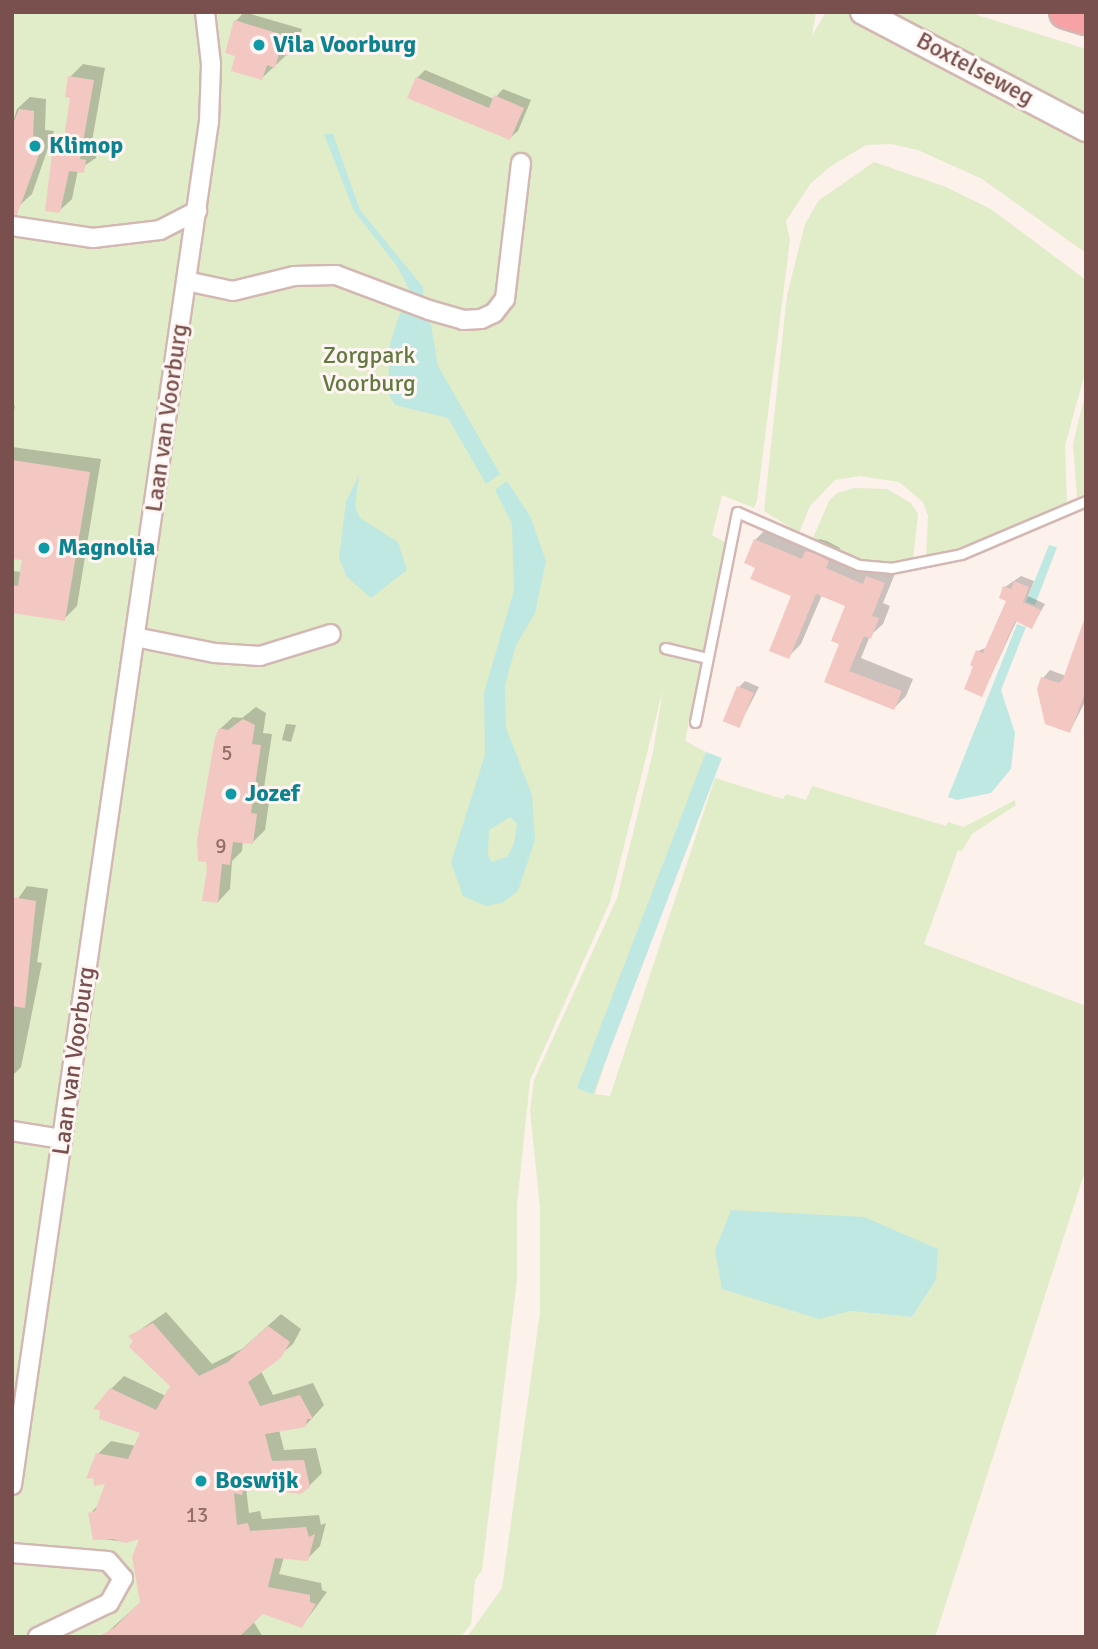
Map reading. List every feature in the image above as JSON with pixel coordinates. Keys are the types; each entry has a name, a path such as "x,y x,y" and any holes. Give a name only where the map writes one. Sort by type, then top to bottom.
{"highway":[{"path":"1066,12 1086,18"}],"street":[{"name":"Laan van Voorburg","path":"12,1485 209,122 211,64 205,12"},
{"name":"Boxtelseweg","path":"863,12 1086,128"},
{"path":"186,281 233,292 294,276 336,275 429,310 463,320 481,319 494,313 505,299 521,163"},
{"path":"12,226 93,238 160,230 197,211"},
{"path":"135,637 215,653 260,656 331,634"},
{"path":"12,1131 62,1139"},
{"path":"12,1553 108,1561 123,1578 109,1603 38,1637"}],"lane":[{"path":"695,722 737,512 859,565 891,568 961,554 1086,501"},
{"path":"665,648 707,658"}],"green space":[{"name":"Zorgpark Voorburg","path":"12,12 816,12 812,36 826,12 854,12 1086,138 1086,253 982,179 918,150 891,144 866,145 831,166 811,183 786,221 790,240 757,500 754,508 722,495 712,535 725,542 685,741 706,752 595,1094 610,1096 715,778 783,799 786,794 806,800 812,786 946,826 948,822 964,827 1015,800 1016,805 972,834 962,851 958,850 924,944 1086,1006 1086,1168 935,1637 467,1637 502,1588 540,1312 540,1208 530,1111 534,1080 617,898 653,752 663,689 610,902 530,1080 517,1205 517,1279 482,1570 475,1580 471,1624 461,1637 12,1637","holes":["936,1280 912,1317 850,1311"]},
{"path":"885,12 968,12 1086,49 1086,119"},
{"path":"874,162 946,187 991,209 1086,280 1086,369 1065,446 1067,504 1001,534 926,558 928,516 923,502 899,482 860,476 835,480 810,506 799,533 764,511 787,295 805,224 818,201"},
{"path":"1086,390 1086,493 1077,498 1073,444"},
{"path":"854,488 887,489 911,503 918,514 912,569 876,571 812,540 829,501 837,493"}],"water":[{"path":"324,134 333,134 360,210 423,287 424,315 431,325 438,366 500,474 486,484 448,418 395,405 388,393 390,344 400,313 411,310 413,297 397,266 354,211"},
{"path":"359,475 355,507 360,518 398,542 407,570 371,598 347,577 339,558 346,502"},
{"path":"507,481 530,516 546,561 535,613 516,645 505,685 506,728 532,795 535,840 518,891 502,903 486,906 463,896 451,862 485,755 484,693 514,590 512,524 495,490","holes":["510,817 517,824 514,843 508,856 492,862 488,855 489,830"]},
{"path":"1049,545 1057,547 1035,605 1026,602"},
{"path":"1017,624 1026,627 1001,690 1015,733 1011,769 991,793 957,800 948,797"},
{"path":"706,752 722,758 593,1094 577,1088"},
{"path":"731,1210 864,1217 938,1249 936,1280 912,1317 850,1311 819,1319 722,1289 715,1250"}],"building":[{"name":"Vila Voorburg","path":"234,20 293,38 288,56 279,54 275,68 267,65 262,80 231,71 235,56 225,53"},
{"path":"68,76 94,80 80,159 86,160 84,173 69,171 60,213 45,211 53,145 63,145 70,98 65,97"},
{"path":"416,77 489,108 494,95 524,108 510,140 407,98"},
{"path":"19,109 34,111 33,142 43,144 17,215 12,215 12,126"},
{"name":"Magnolia","path":"12,460 90,472 65,621 12,613 12,585 18,586 22,560 12,559"},
{"path":"754,539 802,559 805,551 814,553 829,561 826,568 863,584 866,576 885,583 872,616 879,618 871,639 864,636 849,671 902,691 894,710 824,682 839,644 831,641 845,606 816,594 789,659 769,651 791,596 750,579 755,568 744,563"},
{"path":"1014,581 1029,587 1023,602 1041,610 1032,629 1015,621 982,697 964,689 973,667 970,665 976,650 983,653 1006,601 999,598 1003,586 1011,589"},
{"path":"1084,620 1086,690 1070,733 1045,724 1037,689 1041,677 1059,683 1063,679"},
{"path":"737,686 754,693 739,728 723,721"},
{"name":"Jozef","path":"243,719 255,725 252,744 261,745 251,813 257,814 253,844 233,842 230,865 222,864 218,903 202,901 207,869 206,862 198,861 197,840 215,738 219,728 228,730"},
{"path":"12,897 36,901 25,1008 12,1006"},
{"name":"Boswijk","path":"153,1323 199,1376 228,1362 268,1326 290,1342 281,1358 248,1382 260,1406 300,1395 313,1419 307,1419 306,1427 265,1434 272,1461 304,1460 310,1487 301,1494 244,1487 242,1495 234,1493 237,1525 248,1523 250,1531 306,1527 309,1537 315,1534 308,1561 275,1558 268,1587 310,1595 310,1602 316,1604 302,1628 263,1614 239,1637 98,1637 115,1627 140,1602 132,1557 139,1539 126,1543 113,1539 93,1540 88,1513 95,1511 105,1484 94,1486 93,1478 86,1479 96,1453 128,1459 140,1433 99,1419 100,1410 93,1409 110,1388 156,1410 170,1386 129,1347 133,1341 128,1336"}],"place":[{"name":"Vila Voorburg","path":"259,45"},
{"name":"Klimop","path":"35,146"},
{"name":"Magnolia","path":"44,548"},
{"name":"Jozef","path":"231,794"},
{"name":"Boswijk","path":"201,1481"}]}
